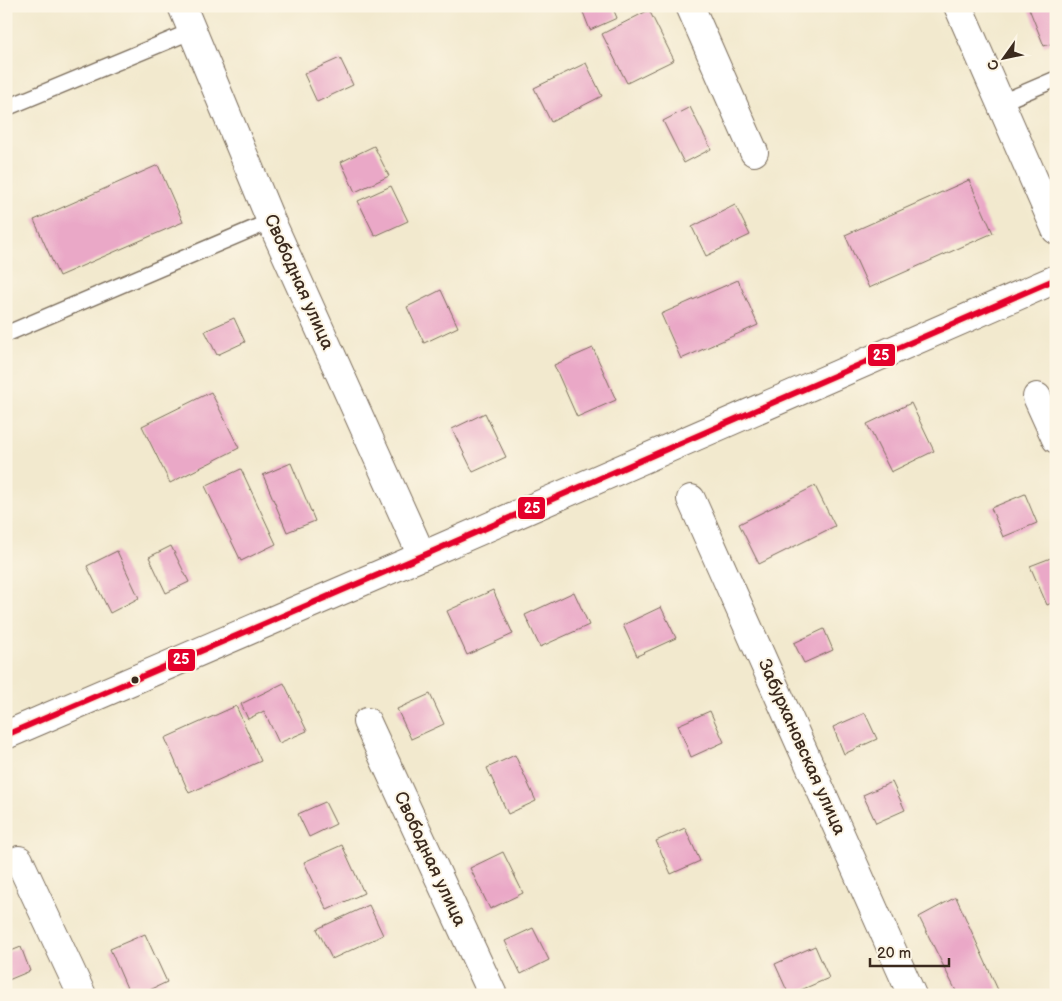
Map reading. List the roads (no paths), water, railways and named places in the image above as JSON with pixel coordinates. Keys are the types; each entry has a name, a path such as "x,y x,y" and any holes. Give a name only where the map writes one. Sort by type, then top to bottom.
{"street":[{"path":"690,6 754,152"},
{"path":"958,6 1056,230"},
{"name":"Свободная улица","path":"187,18 272,221 422,556"},
{"path":"6,735 422,556 1056,279"},
{"path":"1037,397 1056,439"},
{"name":"Забурхановская улица","path":"691,499 912,995"},
{"name":"Свободная улица","path":"367,722 493,995"},
{"path":"19,860 82,995"}],"lane":[{"path":"6,108 187,18"},
{"path":"1000,103 1056,79"},
{"path":"6,334 272,221"}]}
